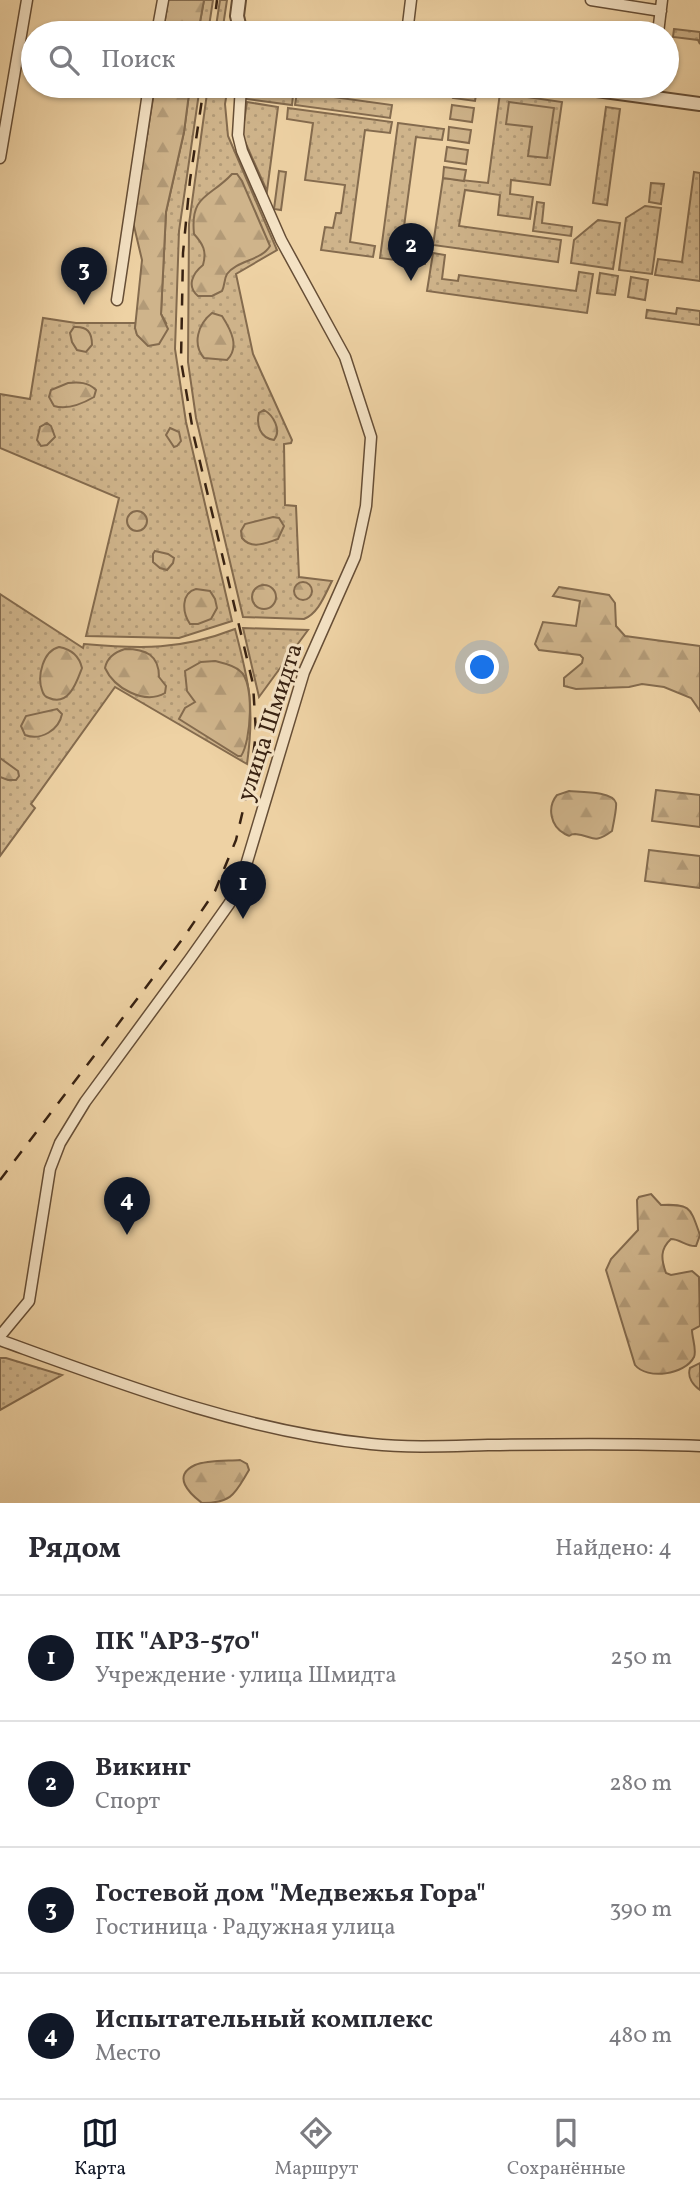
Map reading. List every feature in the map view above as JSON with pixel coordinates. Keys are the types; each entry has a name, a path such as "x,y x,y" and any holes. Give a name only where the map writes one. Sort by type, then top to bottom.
{"street":[{"path":"23,21 27,0"},
{"path":"159,21 163,0"},
{"path":"238,21 239,0"},
{"path":"408,21 411,0"},
{"path":"591,0 662,5"},
{"path":"0,158 21,35"},
{"path":"117,300 147,98"},
{"name":"улица Шмидта","path":"0,1338 29,1301 50,1169 60,1143 85,1101 190,959 240,885 303,672 355,557 366,506 371,463 371,430 345,357 285,247 242,151 238,135 240,98"},
{"path":"677,98 700,104"},
{"path":"0,1338 195,1408 343,1441 436,1447 648,1443 700,1446"}],"green space":[{"path":"168,0 204,0 200,21 165,21"},
{"path":"204,0 213,0 210,21 200,21"},
{"path":"220,0 227,0 224,21 217,21"},
{"path":"679,30 700,32 700,44 698,40 679,38"},
{"path":"153,98 188,98 184,132 166,212 161,314 168,329 159,344 148,346 137,335 135,328 142,260 133,222"},
{"path":"188,98 198,98 179,231 175,349 186,422 232,621 179,638 86,636 119,498 0,448 0,394 30,399 43,318 76,323 136,323 135,328 166,323 161,314 166,212 184,132"},
{"path":"206,98 226,98 228,136 277,250 236,274 253,354 292,440 291,443 284,444 285,505 296,506 299,577 332,581 318,608 304,619 243,617 196,418 188,362 189,224"},
{"path":"247,98 293,98 292,105"},
{"path":"296,98 341,98 392,105 390,118 295,105"},
{"path":"453,98 476,98 475,101"},
{"path":"499,98 534,98 562,102 550,185 511,180 510,194 533,197 530,219 498,215 500,195 465,190 459,226 561,240 558,262 433,245 443,178 488,183"},
{"path":"247,102 278,107 267,191 242,135"},
{"path":"509,102 554,108 547,158 528,156 532,127 506,124"},
{"path":"452,105 474,108 472,122 450,119"},
{"path":"606,107 620,109 607,205 593,203"},
{"path":"288,108 392,122 390,133 365,130 350,242 375,246 373,257 321,250 325,227 333,228 336,213 341,213 345,185 305,180 313,123 287,119"},
{"path":"398,123 444,129 442,140 416,137 401,249 427,253 425,264 380,258"},
{"path":"449,127 471,130 469,143 448,140"},
{"path":"447,147 468,150 466,164 445,161"},
{"path":"444,167 466,170 464,181 443,178"},
{"path":"279,171 286,172 281,210 274,209"},
{"path":"694,172 700,173 700,281 655,275 658,259 682,262"},
{"path":"232,174 237,174 242,181 270,246 261,255 231,269 222,291 212,296 198,296 192,288 192,280 203,265 205,256 202,245 194,234 195,211 203,198"},
{"path":"651,183 664,184 661,204 649,202"},
{"path":"537,202 544,203 542,223 572,227 571,236 533,231"},
{"path":"645,206 661,208 652,274 619,270 626,218"},
{"path":"598,220 620,223 613,269 571,263 574,240"},
{"path":"433,253 445,255 442,279 458,281 459,275 576,291 579,272 593,274 587,313 427,291"},
{"path":"600,273 618,276 615,295 597,293"},
{"path":"631,277 648,280 645,300 628,297"},
{"path":"677,308 700,311 700,325 646,318 647,310 676,314"},
{"path":"212,313 222,316 231,333 234,344 227,360 204,358 198,347 200,328"},
{"path":"74,327 90,333 92,345 86,352 77,350 72,342 70,333"},
{"path":"68,383 90,385 96,390 94,397 75,406 54,406 49,397 51,390"},
{"path":"264,410 275,423 277,432 274,440 265,437 259,426 259,413"},
{"path":"47,423 55,437 47,445 41,446 37,440 40,427"},
{"path":"170,428 179,432 181,441 174,447 166,435"},
{"path":"137,511 144,514 147,521 144,528 137,531 130,528 127,521 130,514"},
{"path":"279,518 284,526 278,539 254,545 242,538 241,531 245,524"},
{"path":"155,551 174,558 167,570 153,562"},
{"path":"299,582 307,582 312,591 310,598 299,600 294,595 294,587"},
{"path":"264,585 275,592 276,597 269,608 264,609 253,602 252,597 259,586"},
{"path":"559,587 609,595 615,603 616,626 625,636 700,646 700,711 691,698 664,687 642,684 576,689 564,686 564,678 582,663 583,658 580,655 539,650 535,644 543,622 576,626 580,601 553,596"},
{"path":"196,589 210,591 217,608 211,619 190,624 184,604 188,594"},
{"path":"0,594 83,648 84,644 143,647 179,644 235,629 249,695 247,764 115,687 31,804 35,808 0,856"},
{"path":"243,628 308,630 259,697"},
{"path":"59,647 74,653 82,668 67,696 56,700 44,695 40,678 45,659 53,649"},
{"path":"125,649 139,650 154,658 159,677 166,686 165,693 139,696 115,682 105,668 106,664 112,656"},
{"path":"215,661 238,669 245,677 248,687 249,726 241,756 179,719 185,708 195,702 187,691 185,671 201,662"},
{"path":"57,709 62,714 53,729 43,735 25,735 21,726 26,716"},
{"path":"0,758 18,771 16,780 0,777"},
{"path":"656,790 700,795 700,827 652,821"},
{"path":"569,791 596,793 614,799 616,805 612,831 597,839 575,834 569,836 560,831 553,821 552,805 557,795"},
{"path":"649,850 700,856 700,888 645,881"},
{"path":"651,1194 661,1205 678,1205 688,1209 700,1235 696,1246 671,1239 663,1250 662,1259 666,1273 671,1275 692,1271 699,1277 700,1326 692,1330 695,1351 689,1363 675,1371 657,1374 648,1373 635,1365 606,1270 611,1259 638,1230 637,1200"},
{"path":"0,1358 6,1358 62,1375 0,1410"},
{"path":"700,1363 700,1390 691,1380 689,1371"},
{"path":"240,1460 247,1464 249,1470 236,1491 227,1499 202,1503 185,1485 184,1474 195,1465 211,1461"}],"railway":[{"path":"214,21 217,0"},
{"path":"0,1180 184,937 215,891 236,840 250,780 256,733 253,684 194,437 181,361 183,253 202,98"}],"place":[{"name":"Викинг","path":"411,281"},
{"name":"Гостевой дом \"Медвежья Гора\"","path":"84,305"},
{"name":"ПК \"АРЗ-570\"","path":"243,919"},
{"name":"Испытательный комплекс","path":"127,1235"}]}
